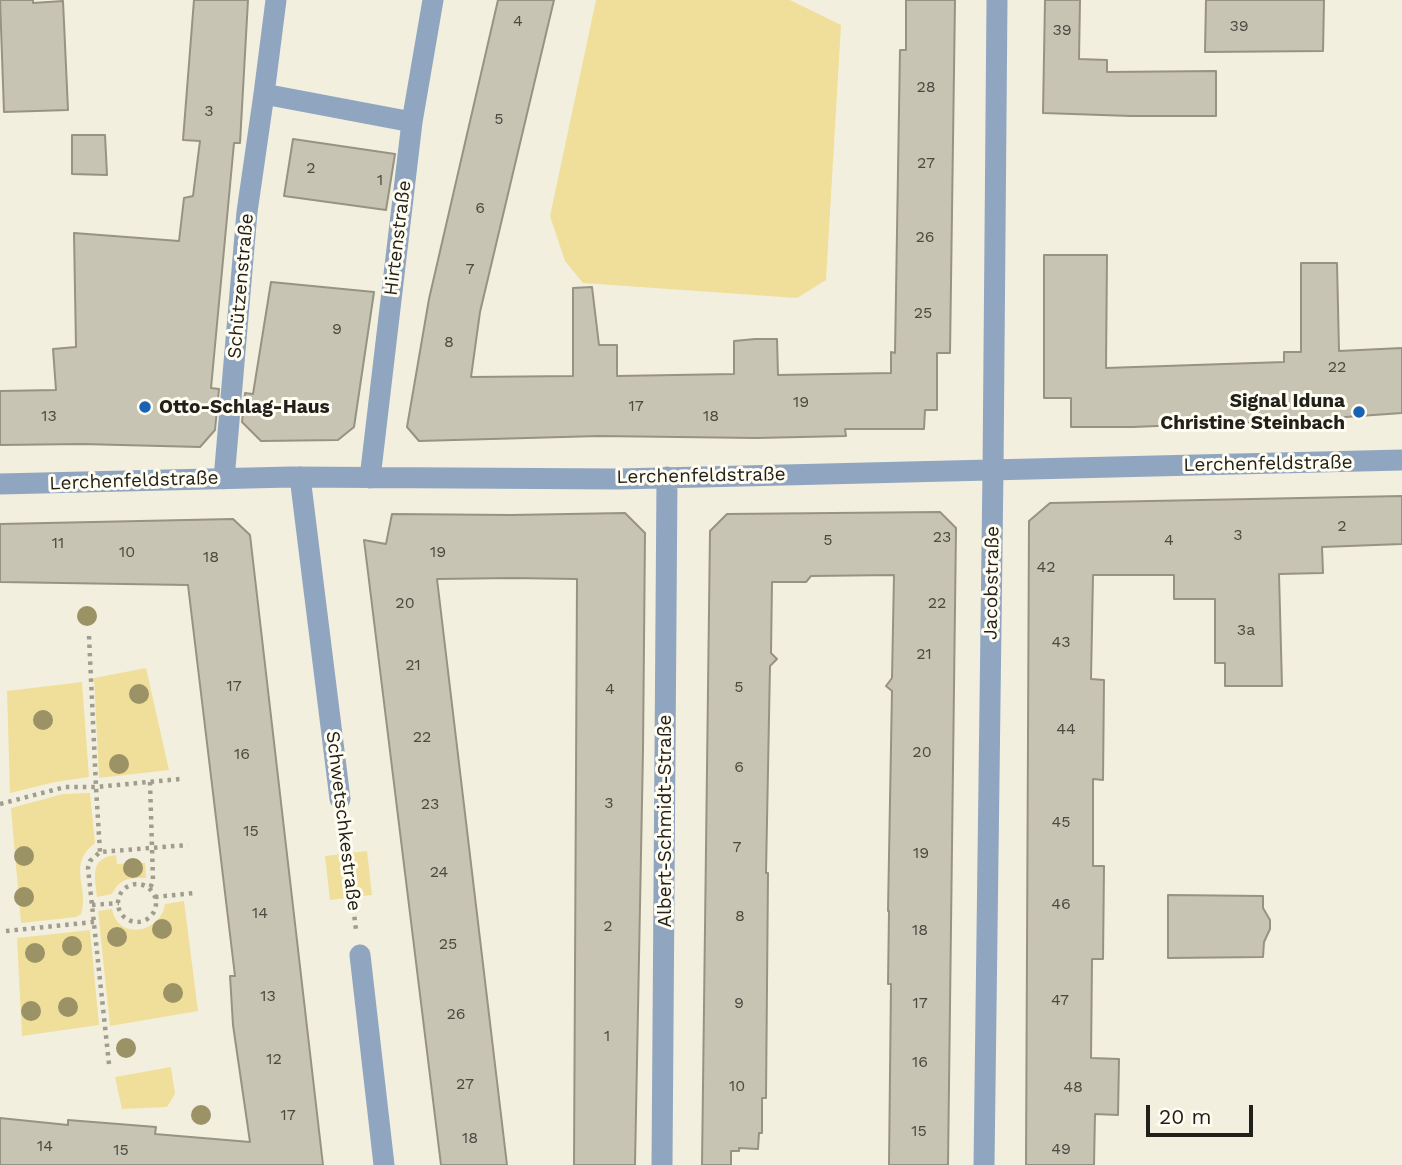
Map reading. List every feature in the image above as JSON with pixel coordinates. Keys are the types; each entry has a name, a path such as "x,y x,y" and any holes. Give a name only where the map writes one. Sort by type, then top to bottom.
{"street":[{"name":"Schützenstraße","path":"224,479 247,212 276,0"},
{"name":"Hirtenstraße","path":"370,478 412,122 433,0"},
{"name":"Jacobstraße","path":"984,1165 997,0"},
{"path":"264,94 412,122"},
{"name":"Lerchenfeldstraße","path":"0,484 300,477 667,477 1402,460"},
{"name":"Schwetschkestraße","path":"300,477 340,799"},
{"name":"Albert-Schmidt-Straße","path":"662,1165 667,477"},
{"path":"360,955 384,1165"}],"path":[{"path":"89,636 100,852"},
{"path":"0,804 65,787 96,787 180,779"},
{"path":"150,782 153,880 150,889"},
{"name":"Schwetschkestraße","path":"340,799 360,955"},
{"path":"109,1064 88,869 90,861 100,852 188,845"},
{"path":"133,885 145,886 155,897 155,910 140,922 127,919 119,909 122,891 133,885"},
{"path":"155,897 194,893"},
{"path":"92,905 119,903"},
{"path":"6,931 94,922"}],"shaded area":[{"path":"596,0 790,0 841,25 826,280 797,298 583,283 565,261 550,216"},
{"path":"146,668 169,770 99,778 94,678"},
{"path":"82,682 89,777 10,793 7,691"},
{"path":"90,793 95,843 86,851 80,868 83,895 81,914 76,917 21,923 11,808 63,794"},
{"path":"367,851 372,895 330,900 325,856"},
{"path":"116,855 117,864 145,863 146,878 126,880 118,885 112,894 97,897 95,875 98,864 107,857"},
{"path":"184,901 198,1011 110,1026 98,911 112,909 122,926 139,929 156,922 165,904"},
{"path":"90,930 99,1025 22,1036 17,938"},
{"path":"171,1067 175,1094 167,1107 122,1109 115,1077"}],"building":[{"path":"0,0 33,0 33,3 63,1 68,110 4,112"},
{"path":"194,0 248,0 240,143 234,143 211,388 219,389 215,430 200,447 0,445 0,391 56,390 53,349 76,347 74,233 179,241 184,198 193,196 200,141 183,140"},
{"path":"498,0 554,0 480,312 471,377 573,376 573,288 592,287 599,345 617,345 617,376 734,374 734,341 755,339 777,339 778,375 891,373 891,352 895,353 900,50 906,50 906,0 955,0 950,353 937,353 937,410 925,410 924,429 845,429 846,436 599,436 419,441 407,427 429,299"},
{"path":"1045,0 1080,0 1079,59 1107,60 1107,72 1216,71 1216,116 1043,113"},
{"path":"1206,0 1324,0 1323,51 1205,52"},
{"path":"72,135 105,135 107,175 72,174"},
{"path":"293,139 395,154 386,210 284,196"},
{"path":"1044,255 1107,255 1106,368 1284,362 1284,352 1301,352 1301,263 1337,263 1339,351 1402,348 1402,413 1303,420 1071,427 1071,398 1044,398"},
{"path":"271,282 374,292 354,427 338,440 261,441 242,422 245,393 253,394"},
{"path":"1402,496 1402,544 1322,547 1323,573 1279,574 1282,686 1225,686 1225,663 1215,663 1215,599 1174,599 1174,575 1093,575 1091,679 1104,680 1103,780 1093,779 1093,866 1104,866 1103,959 1092,959 1091,1058 1119,1059 1118,1115 1095,1114 1094,1165 1026,1165 1029,521 1050,503"},
{"path":"940,512 956,528 948,1165 889,1165 891,984 888,984 888,911 892,691 886,686 892,678 894,575 811,576 806,582 772,582 771,653 777,659 770,666 766,1098 762,1098 762,1133 759,1133 758,1149 739,1148 739,1151 731,1151 731,1165 702,1165 710,531 727,514"},
{"path":"625,513 645,533 635,1165 574,1165 577,579 512,578 437,579 507,1165 441,1165 364,540 386,544 392,514"},
{"path":"233,519 250,535 323,1165 0,1165 0,1118 68,1125 68,1120 156,1127 155,1134 250,1142 233,1025 230,976 235,976 188,585 0,582 0,524"},
{"path":"1168,895 1263,896 1263,908 1270,920 1270,929 1264,942 1263,957 1168,958"}],"place":[{"name":"Otto-Schlag-Haus","path":"145,407"},
{"name":"Signal Iduna Christine Steinbach","path":"1359,412"}]}
